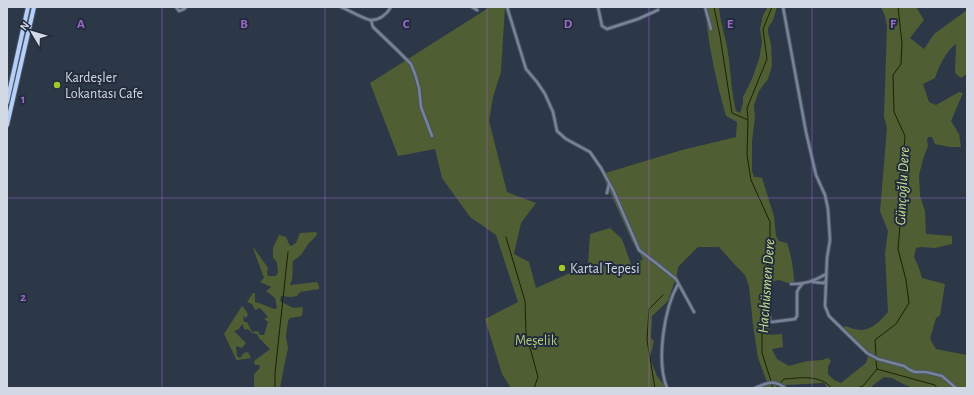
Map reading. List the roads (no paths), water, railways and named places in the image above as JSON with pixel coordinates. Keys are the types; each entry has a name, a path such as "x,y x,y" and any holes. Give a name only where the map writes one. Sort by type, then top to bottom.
{"main road":[{"path":"7,125 28,7"},
{"path":"7,102 34,7"}],"street":[{"path":"176,7 179,11 186,7"},
{"path":"341,7 348,8 371,20 380,18 387,13 391,7"},
{"path":"472,7 477,10"},
{"path":"507,7 526,69 545,94 553,112 558,131 566,139 590,152 609,183 639,250 676,280 694,312"},
{"path":"598,7 602,26 607,29 638,19 658,10"},
{"path":"705,7 710,29"},
{"path":"783,7 806,132 816,175 825,195 828,209 830,240 827,258 825,306 829,316 867,353 878,359 904,366 915,372 926,372 942,376 956,388"},
{"path":"371,20 372,27 410,64 419,88 421,107 432,136"},
{"path":"607,193 609,183"},
{"path":"791,284 809,282 826,274"},
{"path":"817,279 826,281"},
{"path":"809,282 823,283 826,281"},
{"path":"667,388 664,382 662,341 669,305 678,283"},
{"path":"769,314 770,321 772,322 795,319 797,316 797,292 804,283"},
{"path":"755,388 767,382 780,384 785,388"}],"waterway":[{"name":"Hacıhüsmen Dere","path":"714,7 732,113 748,120 747,155 751,180 770,222 770,270 762,297 762,353 771,381"},
{"path":"748,119 747,108 767,59 763,29 772,7"},
{"name":"Günçoğlu Dere","path":"876,355 875,340 896,324 909,303 906,280 898,249 905,136 894,112 893,75 901,64 902,43 898,7"},
{"path":"506,237 525,301 526,333 538,377 534,388"},
{"path":"275,388 275,373 288,252"},
{"path":"655,388 647,340 649,309 663,295"},
{"name":"Günçoğlu Dere","path":"876,361 877,369"},
{"path":"857,388 863,386 877,369 935,385 937,388"},
{"path":"776,388 784,379 803,378 821,381 832,388"}],"place":[{"name":"Kardeşler Lokantası Cafe","path":"57,85"},
{"name":"Kartal Tepesi","path":"562,268"}],"park label":[{"name":"Meşelik","path":"536,340"}]}
